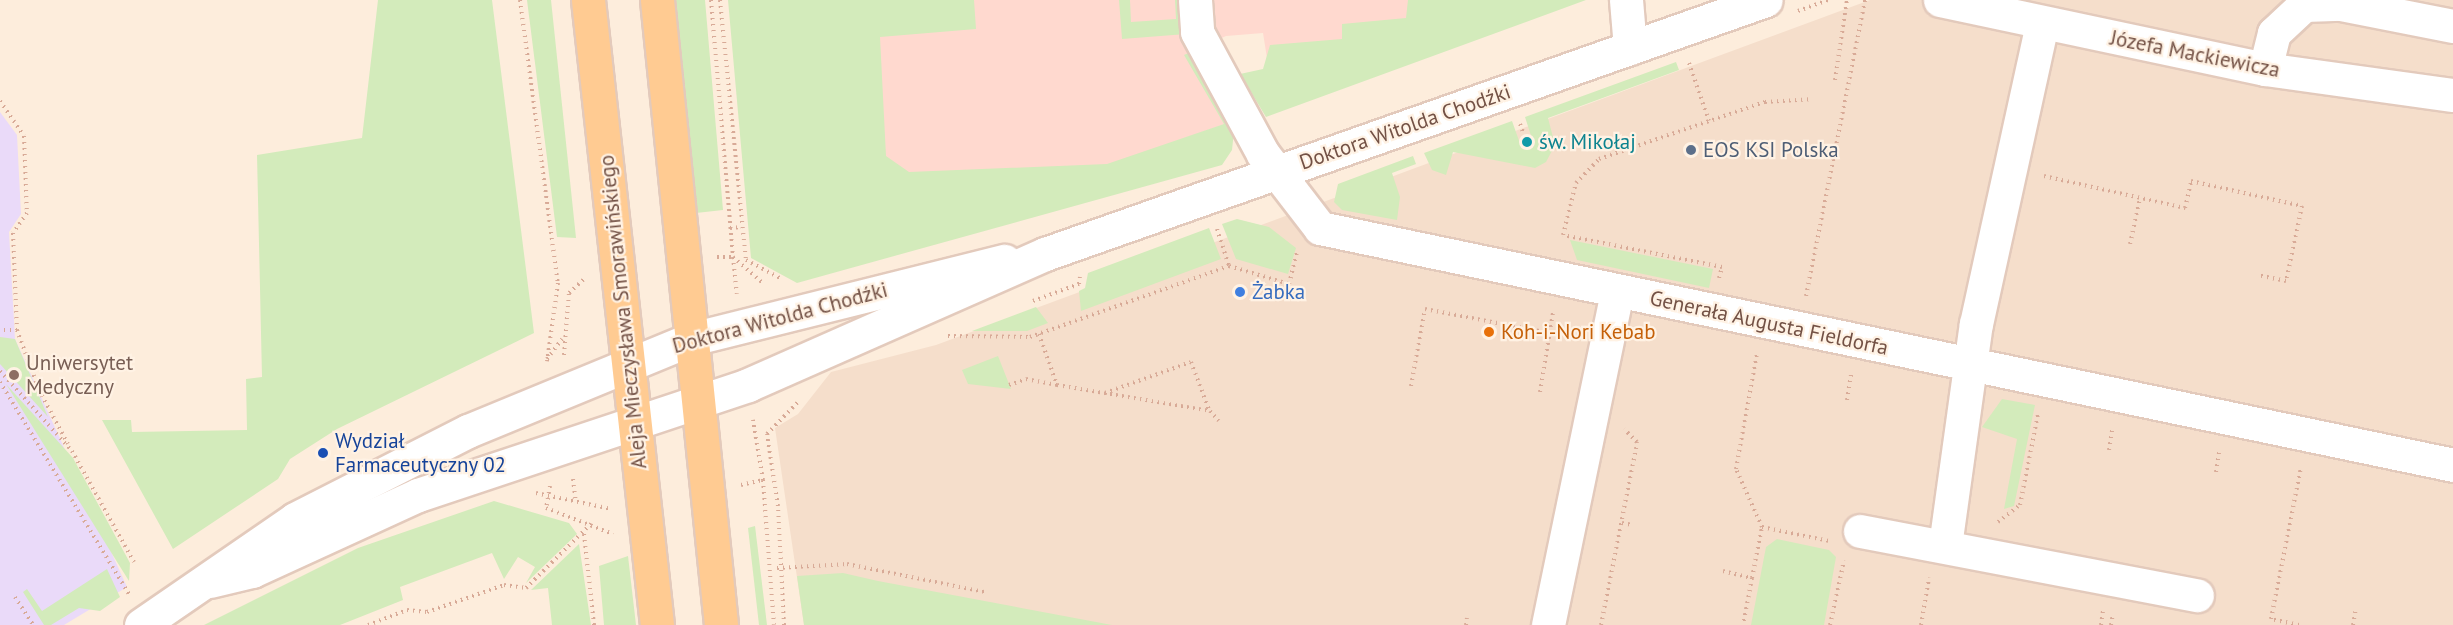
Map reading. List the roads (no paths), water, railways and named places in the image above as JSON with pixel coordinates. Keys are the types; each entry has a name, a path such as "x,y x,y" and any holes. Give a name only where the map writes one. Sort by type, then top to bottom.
{"main road":[{"name":"Aleja Mieczysława Smorawińskiego","path":"588,0 657,625"},
{"path":"657,0 721,625"}],"street":[{"name":"Generała Augusta Fieldorfa","path":"1196,0 1197,32 1276,173 1307,218 1334,233 2453,465"},
{"path":"1626,0 1630,48"},
{"name":"Doktora Witolda Chodźki","path":"210,581 252,572 418,495 697,404 1045,254 1766,0"},
{"name":"Józefa Mackiewicza","path":"1940,0 2265,69 2453,96"},
{"path":"2265,69 2274,33 2304,5 2341,4 2453,26"},
{"path":"1940,545 1970,389 1969,366 2042,23"},
{"name":"Doktora Witolda Chodźki","path":"141,625 210,581 236,554 392,465 627,364 691,339 975,266 1045,254"},
{"path":"1548,625 1617,291"},
{"path":"1854,538 1940,545 2197,595"}],"place":[{"name":"św. Mikołaj","path":"1527,142"},
{"name":"EOS KSI Polska","path":"1691,150"},
{"name":"Żabka","path":"1240,292"},
{"name":"Koh-i-Nori Kebab","path":"1489,332"},
{"name":"Uniwersytet Medyczny","path":"14,375"},
{"name":"Wydział Farmaceutyczny 02","path":"323,453"}]}
